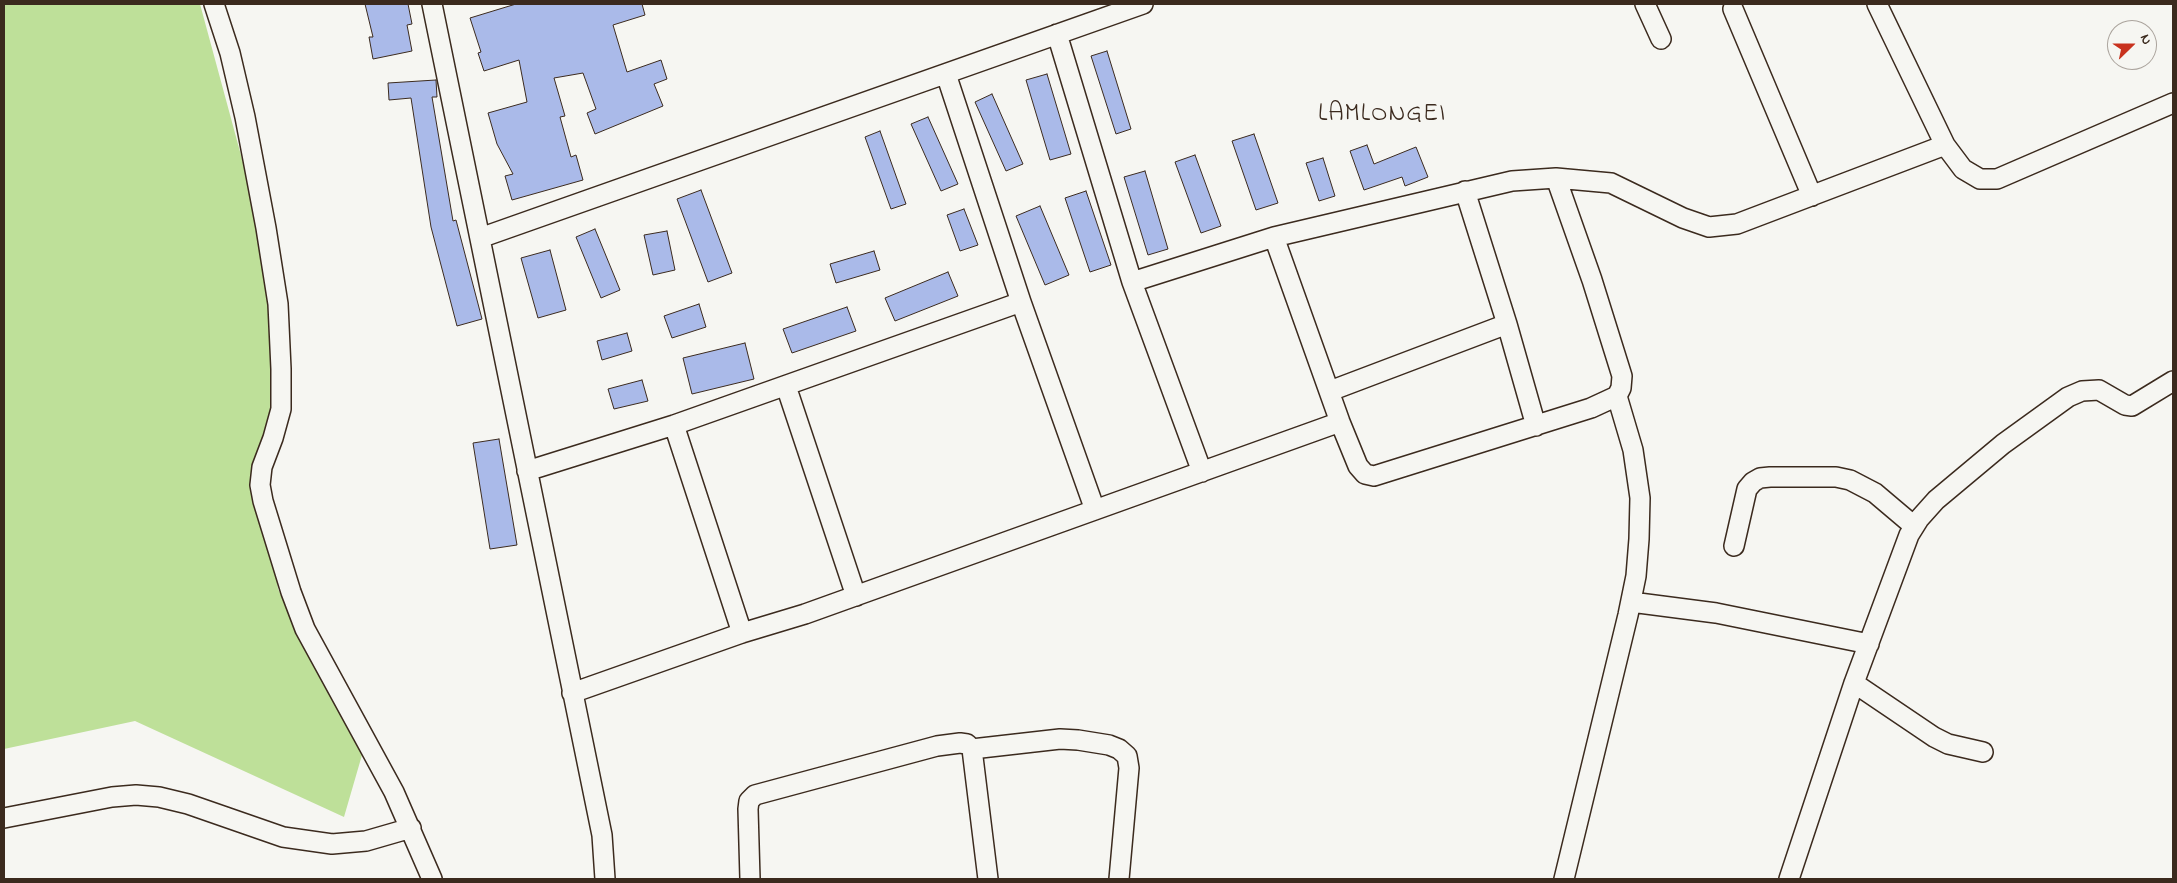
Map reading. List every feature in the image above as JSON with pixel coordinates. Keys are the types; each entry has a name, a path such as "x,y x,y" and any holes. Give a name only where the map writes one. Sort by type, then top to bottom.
{"street":[{"path":"214,4 230,52 245,117 278,304 281,409 262,467 260,485 263,501 291,592 305,629 374,754 410,828 432,879"},
{"path":"432,4 602,835 604,879"},
{"path":"480,238 1144,4"},
{"path":"1645,4 1661,39"},
{"path":"1876,4 1945,145 1963,169 1980,179 1997,179 2173,103"},
{"path":"1733,9 1812,196"},
{"path":"1056,34 1132,282 1202,472"},
{"path":"946,74 1021,302 1095,510"},
{"path":"1132,282 1274,237 1512,181 1556,178 1611,183 1683,218 1709,227 1737,224 1945,145"},
{"path":"1274,237 1340,422 1358,466 1365,474 1374,476 1591,408 1617,396 1621,388 1622,376 1592,280 1556,178"},
{"path":"1465,191 1507,324 1536,426"},
{"path":"527,471 674,426 1021,302"},
{"path":"1330,391 1507,324"},
{"path":"1789,879 1854,683 1914,526 1936,500 2003,444 2068,397 2082,391 2099,390 2125,405 2132,406 2173,381"},
{"path":"786,386 856,596"},
{"path":"1564,879 1631,602 1639,539 1640,498 1633,450 1617,396"},
{"path":"572,694 742,633 856,596 1340,422"},
{"path":"674,426 742,633"},
{"path":"1734,546 1747,489 1760,478 1836,477 1850,480 1875,493 1914,526"},
{"path":"1631,602 1716,613 1868,644"},
{"path":"1854,683 1934,737 1948,744 1983,752"},
{"path":"972,749 1060,739 1078,740 1119,748 1127,756 1129,768 1119,879"},
{"path":"750,879 748,809 749,801 755,794 937,746 960,742 967,744 972,749 988,879"},
{"path":"4,818 112,797 136,795 158,797 188,804 283,837 332,844 366,841 410,828"}],"green space":[{"path":"4,4 200,4 284,314 265,479 278,589 362,755 344,817 135,721 4,749"}],"building":[{"path":"365,4 408,4 412,24 407,25 412,51 373,59 369,37 373,37"},
{"path":"516,4 642,4 645,15 613,25 627,72 661,60 667,79 654,84 663,106 595,134 587,113 596,109 583,73 554,78 565,116 560,117 571,157 576,155 583,180 512,200 505,176 513,174 497,144 488,113 527,102 519,60 484,71 478,53 481,52 470,18"},
{"path":"1107,51 1131,129 1116,134 1091,56"},
{"path":"1047,74 1071,154 1050,160 1026,80"},
{"path":"436,80 437,97 432,97 453,221 456,220 482,319 457,326 431,227 411,98 389,100 388,83"},
{"path":"992,94 1023,164 1006,171 975,102"},
{"path":"928,117 958,184 941,191 911,124"},
{"path":"880,131 906,204 891,209 865,137"},
{"path":"1254,134 1278,203 1256,210 1232,141"},
{"path":"1367,145 1374,164 1416,147 1428,177 1405,186 1402,177 1364,190 1350,151"},
{"path":"1195,155 1221,226 1201,233 1175,162"},
{"path":"1323,158 1335,196 1319,201 1306,163"},
{"path":"1145,171 1168,249 1148,255 1124,177"},
{"path":"701,190 732,273 708,282 677,199"},
{"path":"1086,191 1111,265 1090,272 1065,198"},
{"path":"1040,206 1069,275 1045,285 1016,216"},
{"path":"964,209 978,245 960,251 947,215"},
{"path":"595,229 620,290 601,298 576,237"},
{"path":"667,231 675,270 653,275 644,235"},
{"path":"550,250 566,310 538,318 521,258"},
{"path":"874,251 880,270 836,283 830,264"},
{"path":"948,272 958,296 895,321 885,298"},
{"path":"699,304 706,327 672,338 664,316"},
{"path":"847,307 856,331 792,353 783,329"},
{"path":"627,333 632,351 602,360 597,341"},
{"path":"745,343 754,379 692,394 683,358"},
{"path":"642,380 648,401 614,409 608,389"},
{"path":"499,439 517,545 490,549 473,443"}],"district":[{"name":"LAMLONGEI","path":"1382,116"}]}
